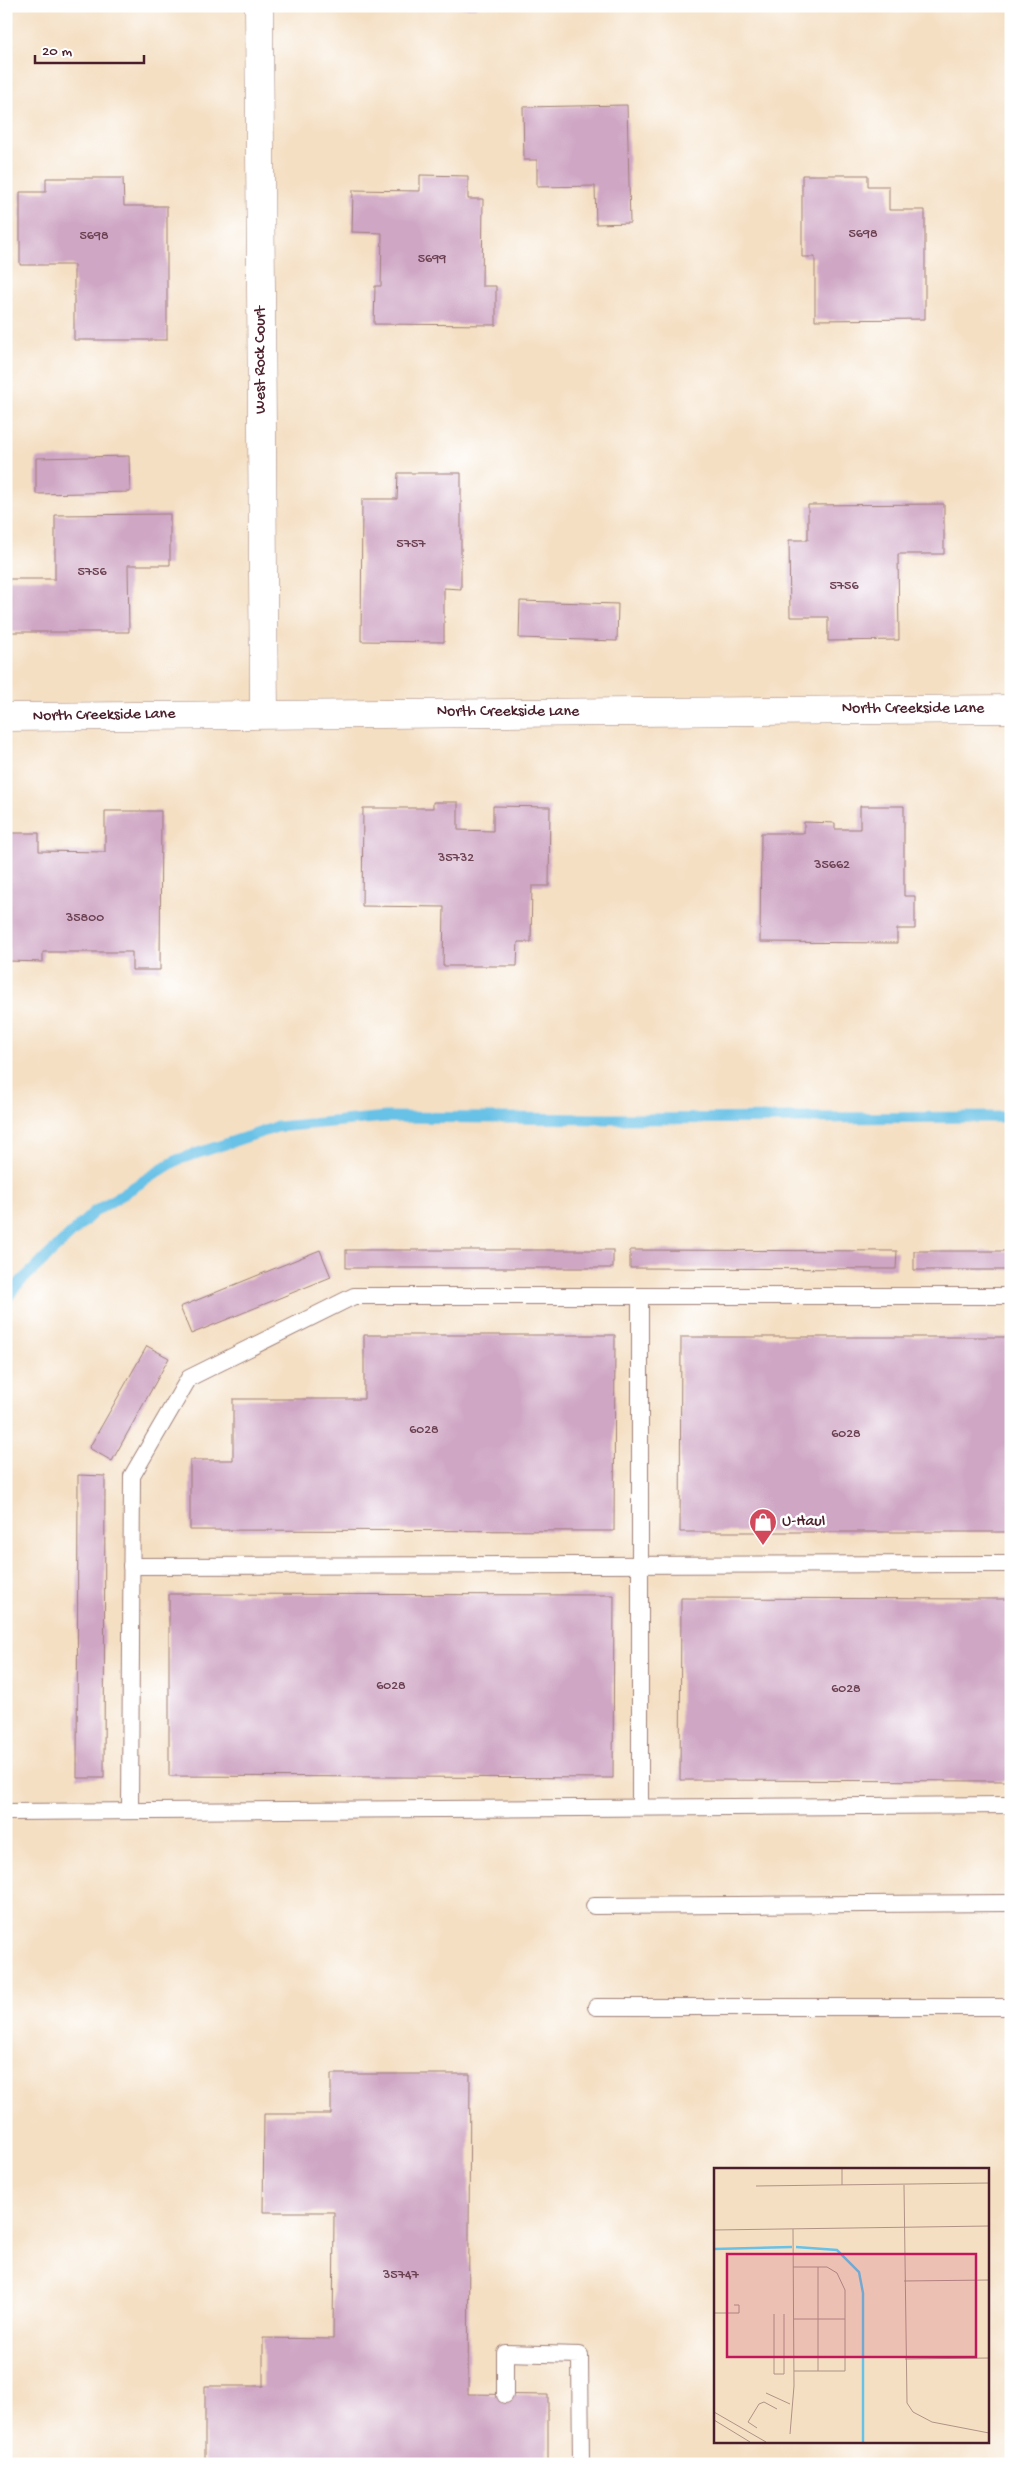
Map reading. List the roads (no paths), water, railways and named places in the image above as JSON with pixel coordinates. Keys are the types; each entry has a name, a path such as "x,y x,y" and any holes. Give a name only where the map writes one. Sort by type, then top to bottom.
{"street":[{"name":"West Rock Court","path":"259,6 264,714"},
{"name":"North Creekside Lane","path":"6,717 1011,708"}],"lane":[{"path":"130,1811 132,1476 188,1378 354,1296 1011,1296"},
{"path":"640,1296 640,1807"},
{"path":"131,1566 1011,1564"},
{"path":"6,1812 1011,1805"},
{"path":"594,1906 1011,1903"},
{"path":"596,2006 1011,2006"},
{"path":"505,2395 505,2353 580,2355 581,2464"}],"waterway":[{"path":"6,1301 14,1288 94,1212 177,1160 277,1127 386,1117 608,1119 1011,1117"}],"place":[{"name":"U-Haul","path":"763,1546"}]}
